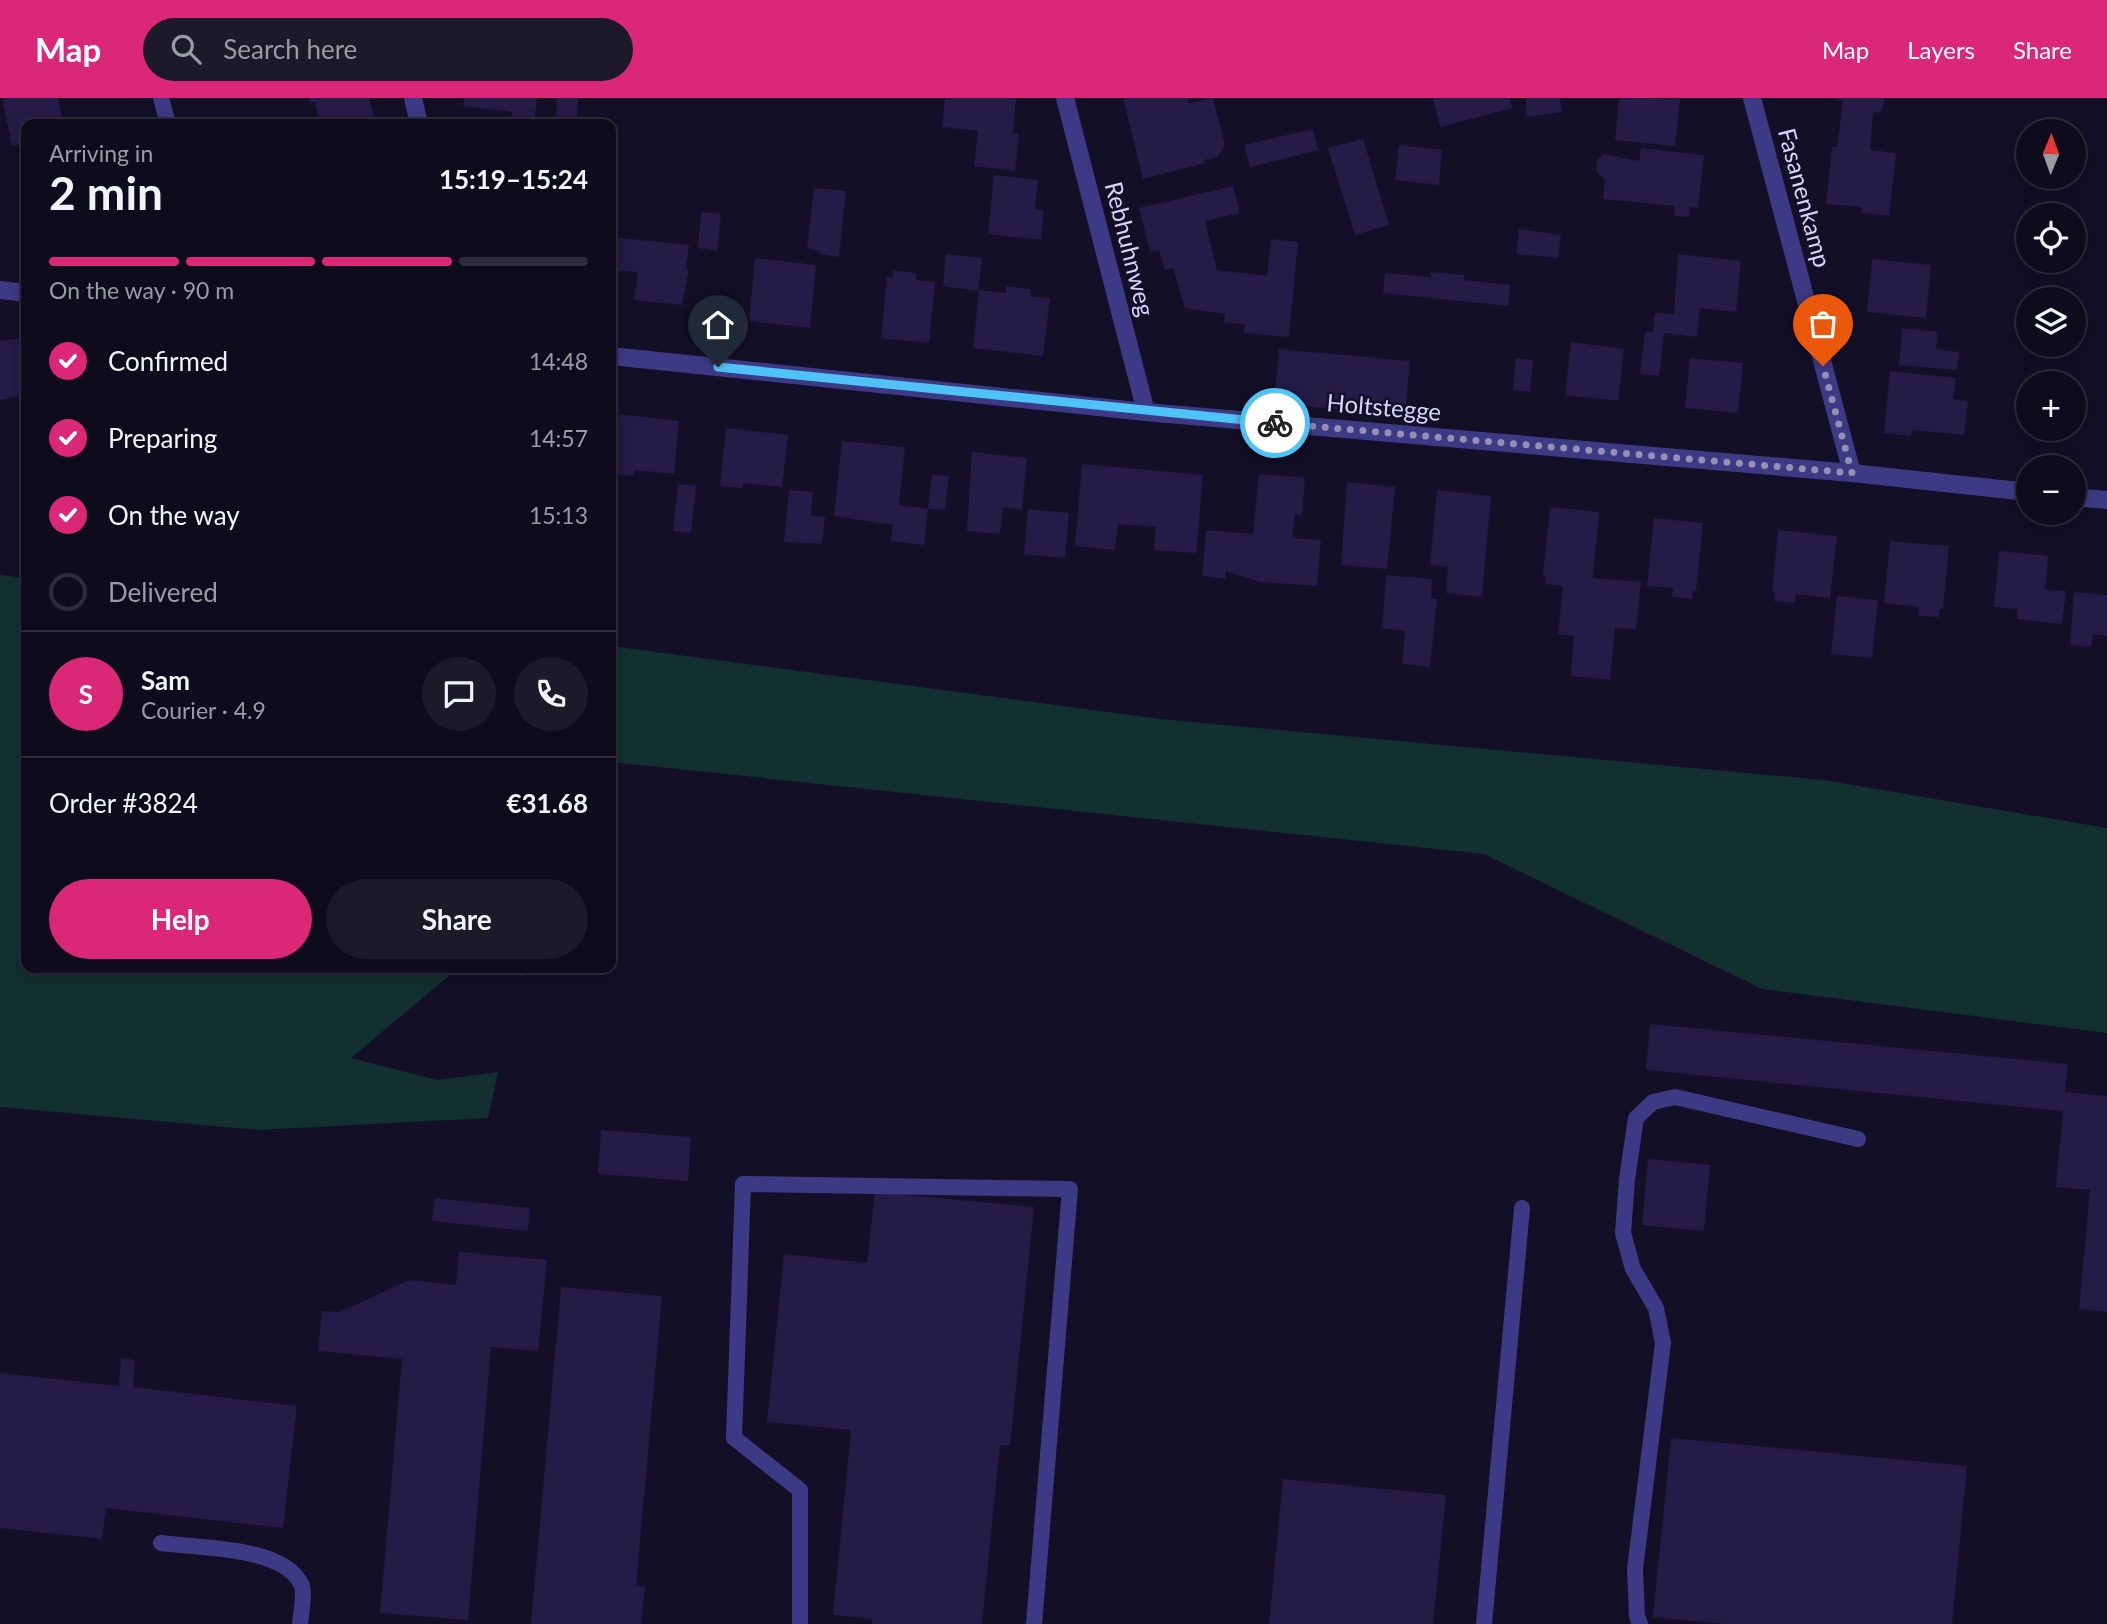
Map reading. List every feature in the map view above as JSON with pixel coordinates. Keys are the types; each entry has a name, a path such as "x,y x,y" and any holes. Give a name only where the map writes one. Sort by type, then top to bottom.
{"street":[{"path":"413,98 418,119"},
{"name":"Rebhuhnweg","path":"1065,98 1146,412"},
{"name":"Fasanenkamp","path":"1752,98 1852,473"},
{"path":"0,290 21,292"},
{"name":"Holtstegge","path":"616,357 1146,412 1852,473 2016,491"},
{"path":"2086,498 2107,500"}],"lane":[{"path":"161,98 167,119"},
{"path":"1640,1624 1637,1616 1635,1569 1663,1343 1656,1308 1633,1269 1623,1233 1626,1179 1636,1118 1653,1102 1675,1097 1858,1139"},
{"path":"800,1624 800,1490 734,1438 743,1184 1070,1189 1034,1624"},
{"path":"1484,1624 1522,1209"},
{"path":"161,1544 270,1557 291,1569 303,1588 300,1624"}],"green space":[{"path":"0,575 21,577 21,973 452,973 351,1058 437,1080 498,1072 488,1118 258,1130 0,1107"},
{"path":"616,647 1160,719 1823,780 2107,828 2107,1033 1762,989 1484,854 616,763"},
{"path":"495,973 529,973 524,976"}],"building":[{"path":"2,98 58,98 62,119 21,119 21,144 12,146"},
{"path":"308,98 369,98 375,119 319,119 315,102 310,103"},
{"path":"464,98 537,98 535,119 511,119 512,112 463,106"},
{"path":"557,98 578,98 577,119 556,119"},
{"path":"945,98 1016,98 1013,133 1019,134 1015,171 974,166 978,131 942,127"},
{"path":"1123,98 1187,98 1189,103 1213,98 1225,145 1218,157 1204,160 1205,163 1143,179"},
{"path":"1433,98 1510,98 1512,108 1440,127"},
{"path":"1526,98 1560,98 1562,112 1526,117"},
{"path":"1619,98 1680,99 1675,146 1615,140"},
{"path":"1832,98 1885,98 1881,113 1873,112 1870,150 1896,153 1889,216 1861,213 1862,207 1826,204 1832,147 1837,147 1843,101"},
{"path":"1313,129 1318,150 1250,167 1244,145"},
{"path":"1363,139 1389,225 1355,235 1328,148"},
{"path":"1399,145 1442,150 1439,185 1395,180"},
{"path":"1641,148 1704,155 1698,208 1690,207 1689,217 1674,216 1675,206 1603,199 1605,180 1596,171 1597,160 1604,154 1639,161"},
{"path":"994,175 1038,180 1035,209 1044,210 1041,240 988,234"},
{"path":"1233,186 1240,213 1205,221 1217,270 1267,276 1271,239 1298,242 1289,337 1244,333 1245,324 1224,322 1225,314 1185,308 1173,268 1165,270 1159,250 1150,252 1139,208"},
{"path":"814,188 846,191 839,257 807,249"},
{"path":"701,212 721,214 717,251 698,248"},
{"path":"1519,229 1561,235 1558,258 1516,254"},
{"path":"616,238 689,245 686,269 689,269 682,305 634,300 638,272 616,270"},
{"path":"946,254 982,258 978,291 943,286"},
{"path":"1678,254 1741,261 1736,312 1700,308 1697,337 1664,333 1659,376 1640,374 1645,332 1653,332 1655,313 1674,314"},
{"path":"755,258 816,265 810,328 749,321"},
{"path":"1872,259 1931,265 1926,318 1867,312"},
{"path":"893,270 916,273 916,280 935,282 929,343 881,338 887,277 893,278"},
{"path":"1431,272 1465,275 1464,280 1510,285 1508,306 1383,293 1385,273 1430,277"},
{"path":"1006,286 1031,289 1030,296 1050,298 1043,356 973,348 979,290 1006,293"},
{"path":"1902,328 1938,332 1936,349 1959,352 1957,370 1899,365"},
{"path":"21,338 21,396 0,400 0,341"},
{"path":"1571,342 1624,349 1618,401 1565,395"},
{"path":"1279,349 1410,361 1405,416 1274,403"},
{"path":"1516,358 1533,360 1530,392 1513,390"},
{"path":"1690,358 1743,363 1738,413 1685,408"},
{"path":"1890,371 1956,378 1953,399 1968,401 1964,435 1912,430 1911,436 1884,433"},
{"path":"619,414 679,421 674,474 634,470 633,476 616,474"},
{"path":"726,428 788,435 782,487 743,483 742,488 720,486"},
{"path":"842,441 905,447 899,505 928,509 924,545 891,541 893,525 834,516"},
{"path":"972,452 1027,458 1022,510 1003,507 1000,534 967,531"},
{"path":"1082,464 1203,475 1196,553 1154,550 1156,527 1118,524 1115,550 1075,546"},
{"path":"1259,474 1305,478 1302,515 1295,514 1292,538 1321,540 1317,586 1260,582 1226,571 1225,579 1202,576 1206,530 1253,534"},
{"path":"932,475 949,476 945,510 928,509"},
{"path":"1347,482 1395,487 1387,569 1341,565"},
{"path":"678,484 696,486 691,533 673,531"},
{"path":"789,490 813,492 811,515 825,517 822,544 784,542"},
{"path":"1437,490 1491,496 1482,597 1446,593 1448,567 1430,565"},
{"path":"1550,507 1599,512 1593,578 1641,582 1636,629 1615,628 1610,680 1571,676 1574,636 1558,634 1563,586 1545,584 1546,576 1543,575"},
{"path":"1028,509 1069,513 1065,558 1024,554"},
{"path":"1654,518 1703,523 1696,591 1693,591 1692,599 1672,597 1673,588 1647,586"},
{"path":"1778,530 1837,536 1830,598 1796,594 1795,603 1774,601 1775,592 1772,591"},
{"path":"1890,541 1949,546 1943,609 1940,609 1939,617 1918,616 1919,607 1884,603"},
{"path":"1999,551 2048,556 2045,590 2066,591 2062,624 2017,619 2018,609 1994,607"},
{"path":"1386,575 1432,579 1431,599 1437,599 1430,667 1402,664 1405,631 1382,628"},
{"path":"2074,592 2107,595 2107,636 2093,634 2091,647 2070,645"},
{"path":"1837,596 1878,600 1872,658 1831,654"},
{"path":"1650,1024 2068,1064 2065,1092 2107,1096 2107,1312 2079,1309 2090,1190 2056,1187 2063,1111 1646,1070"},
{"path":"601,1130 691,1137 688,1181 598,1174"},
{"path":"1648,1159 1710,1165 1704,1231 1642,1225"},
{"path":"875,1192 1034,1207 1010,1446 1000,1445 982,1624 872,1624 872,1619 833,1615 851,1430 767,1422 784,1254 867,1263"},
{"path":"435,1198 530,1208 528,1231 432,1221"},
{"path":"459,1252 547,1260 538,1351 491,1347 468,1620 380,1613 402,1359 318,1351 322,1311 340,1312 409,1280 456,1285"},
{"path":"561,1287 662,1296 636,1586 645,1587 641,1624 531,1624"},
{"path":"121,1358 135,1360 133,1387 297,1406 283,1528 106,1508 102,1539 0,1528 0,1373 119,1386"},
{"path":"1671,1438 1967,1466 1952,1624 1725,1624 1653,1617"},
{"path":"1283,1479 1446,1495 1433,1624 1269,1624"}],"way so far":[{"path":"1275,423 1852,473 1823,366"}],"route":[{"path":"718,367 1275,423"}]}
